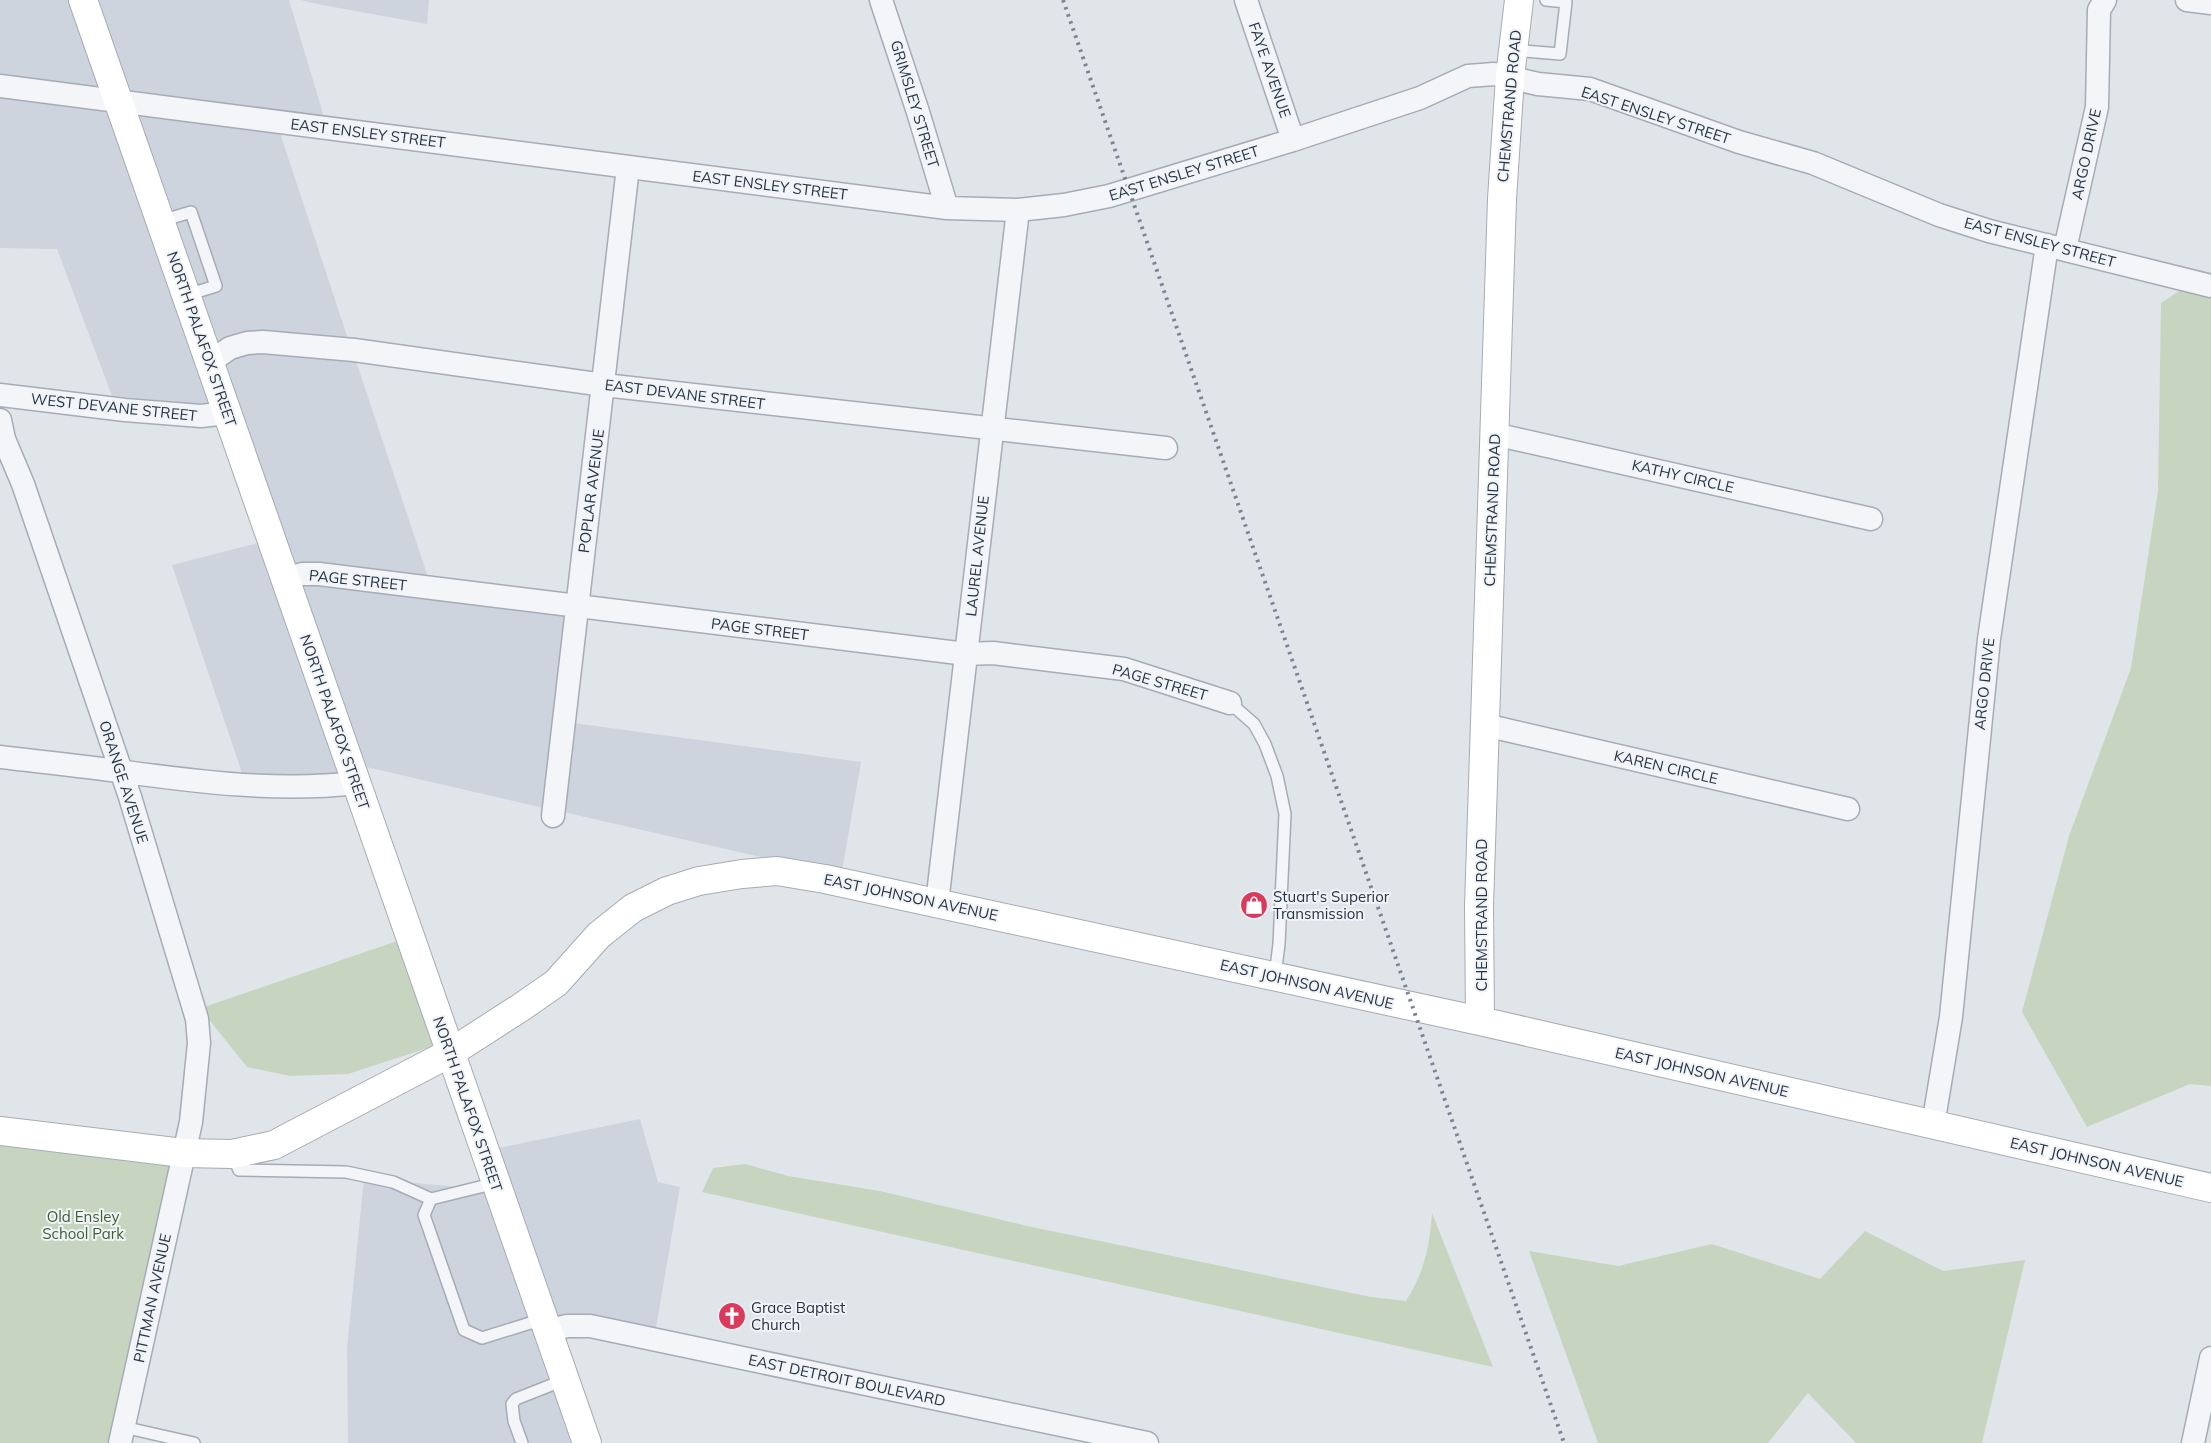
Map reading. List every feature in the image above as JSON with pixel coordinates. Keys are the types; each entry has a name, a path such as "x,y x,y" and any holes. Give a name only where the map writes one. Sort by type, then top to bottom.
{"main road":[{"name":"NORTH PALAFOX STREET","path":"83,0 587,1443"},
{"name":"CHEMSTRAND ROAD","path":"1480,1021 1479,906 1502,200 1511,63 1518,0"},
{"name":"EAST JOHNSON AVENUE","path":"0,1130 183,1153 232,1154 274,1145 450,1053 556,983 599,935 633,908 667,891 691,883 742,874 776,871 814,876 1480,1021 2211,1188"}],"street":[{"name":"GRIMSLEY STREET","path":"881,0 947,208"},
{"name":"FAYE AVENUE","path":"1246,0 1293,140"},
{"name":"ARGO DRIVE","path":"1933,1125 1951,1017 1989,639 2056,247 2095,120 2099,10 2105,0"},
{"path":"2187,0 2211,3"},
{"name":"EAST ENSLEY STREET","path":"0,86 947,208 1018,210 1064,205 1109,196 1293,140 1420,98 1468,76 1494,74 1511,63 1538,84 1590,89 1739,142 1812,163 1939,215 1989,231 2211,286"},
{"name":"POPLAR AVENUE","path":"553,816 628,167"},
{"name":"LAUREL AVENUE","path":"937,903 991,428 1018,210"},
{"name":"EAST DEVANE STREET","path":"210,362 230,348 247,343 264,342 354,350 604,385 1166,448"},
{"name":"WEST DEVANE STREET","path":"0,395 173,414 211,416 227,413"},
{"path":"0,464 2,430"},
{"name":"ORANGE AVENUE","path":"2,430 23,484 121,771 197,1019 200,1042 192,1122 183,1153"},
{"name":"KATHY CIRCLE","path":"1494,434 1872,519"},
{"name":"PAGE STREET","path":"285,579 302,574 319,574 966,654 993,652 1124,669 1230,703"},
{"name":"KAREN CIRCLE","path":"1485,725 1848,809"},
{"path":"0,757 185,780 264,786 323,787 356,782"},
{"name":"PITTMAN AVENUE","path":"122,1435 183,1153"},
{"name":"EAST DETROIT BOULEVARD","path":"545,1325 590,1326 1147,1443"},
{"path":"2193,1443 2211,1358"}],"lane":[{"path":"1511,63 1560,54 1566,2 1546,0"},
{"path":"1230,703 1254,724 1265,744 1277,776 1285,814 1279,944 1275,976"},
{"path":"232,1154 239,1170 346,1172 393,1182 431,1199 496,1183"},
{"path":"431,1199 424,1215 464,1330 482,1338 545,1325"},
{"path":"522,1443 514,1421 512,1404 516,1399 564,1380"},
{"path":"122,1435 194,1443"}],"shaded area":[{"path":"0,0 73,0 104,88 0,75"},
{"path":"94,0 289,0 324,117 125,91"},
{"path":"301,0 429,0 427,24 317,4"},
{"path":"0,97 112,111 214,405 112,396 57,249 0,248"},
{"path":"133,114 280,133 348,339 215,346"},
{"path":"248,353 356,361 428,577 291,566 222,366 234,358"},
{"path":"262,542 342,773 323,776 242,773 172,565"},
{"path":"319,585 566,616 544,808 362,766 298,586"},
{"path":"573,723 861,762 842,871 774,860 563,812"},
{"path":"640,1119 658,1182 680,1187 656,1328 592,1315 567,1315 555,1318 494,1149"},
{"path":"364,1178 488,1190 576,1443 348,1443 347,1348"}],"green space":[{"path":"2181,290 2211,297 2211,1086 2190,1084 2087,1127 2022,1012 2069,836 2131,668 2158,491 2161,303"},
{"path":"400,940 437,1045 348,1074 290,1076 247,1067 207,1017 204,1007"},
{"name":"Old Ensley School Park","path":"0,1131 183,1153 120,1443 0,1443"},
{"path":"745,1164 788,1176 880,1191 1032,1227 1371,1297 1406,1301 1422,1269 1430,1236 1432,1213 1493,1367 702,1192 713,1168"},
{"path":"1865,1231 1943,1271 2025,1260 1982,1443 1856,1443 1808,1393 1768,1443 1598,1443 1529,1251 1618,1266 1712,1244 1820,1279"}],"railway":[{"path":"1063,0 1564,1443"}],"place":[{"name":"Stuart's Superior Transmission","path":"1254,905"},
{"name":"Grace Baptist Church","path":"732,1316"}]}
